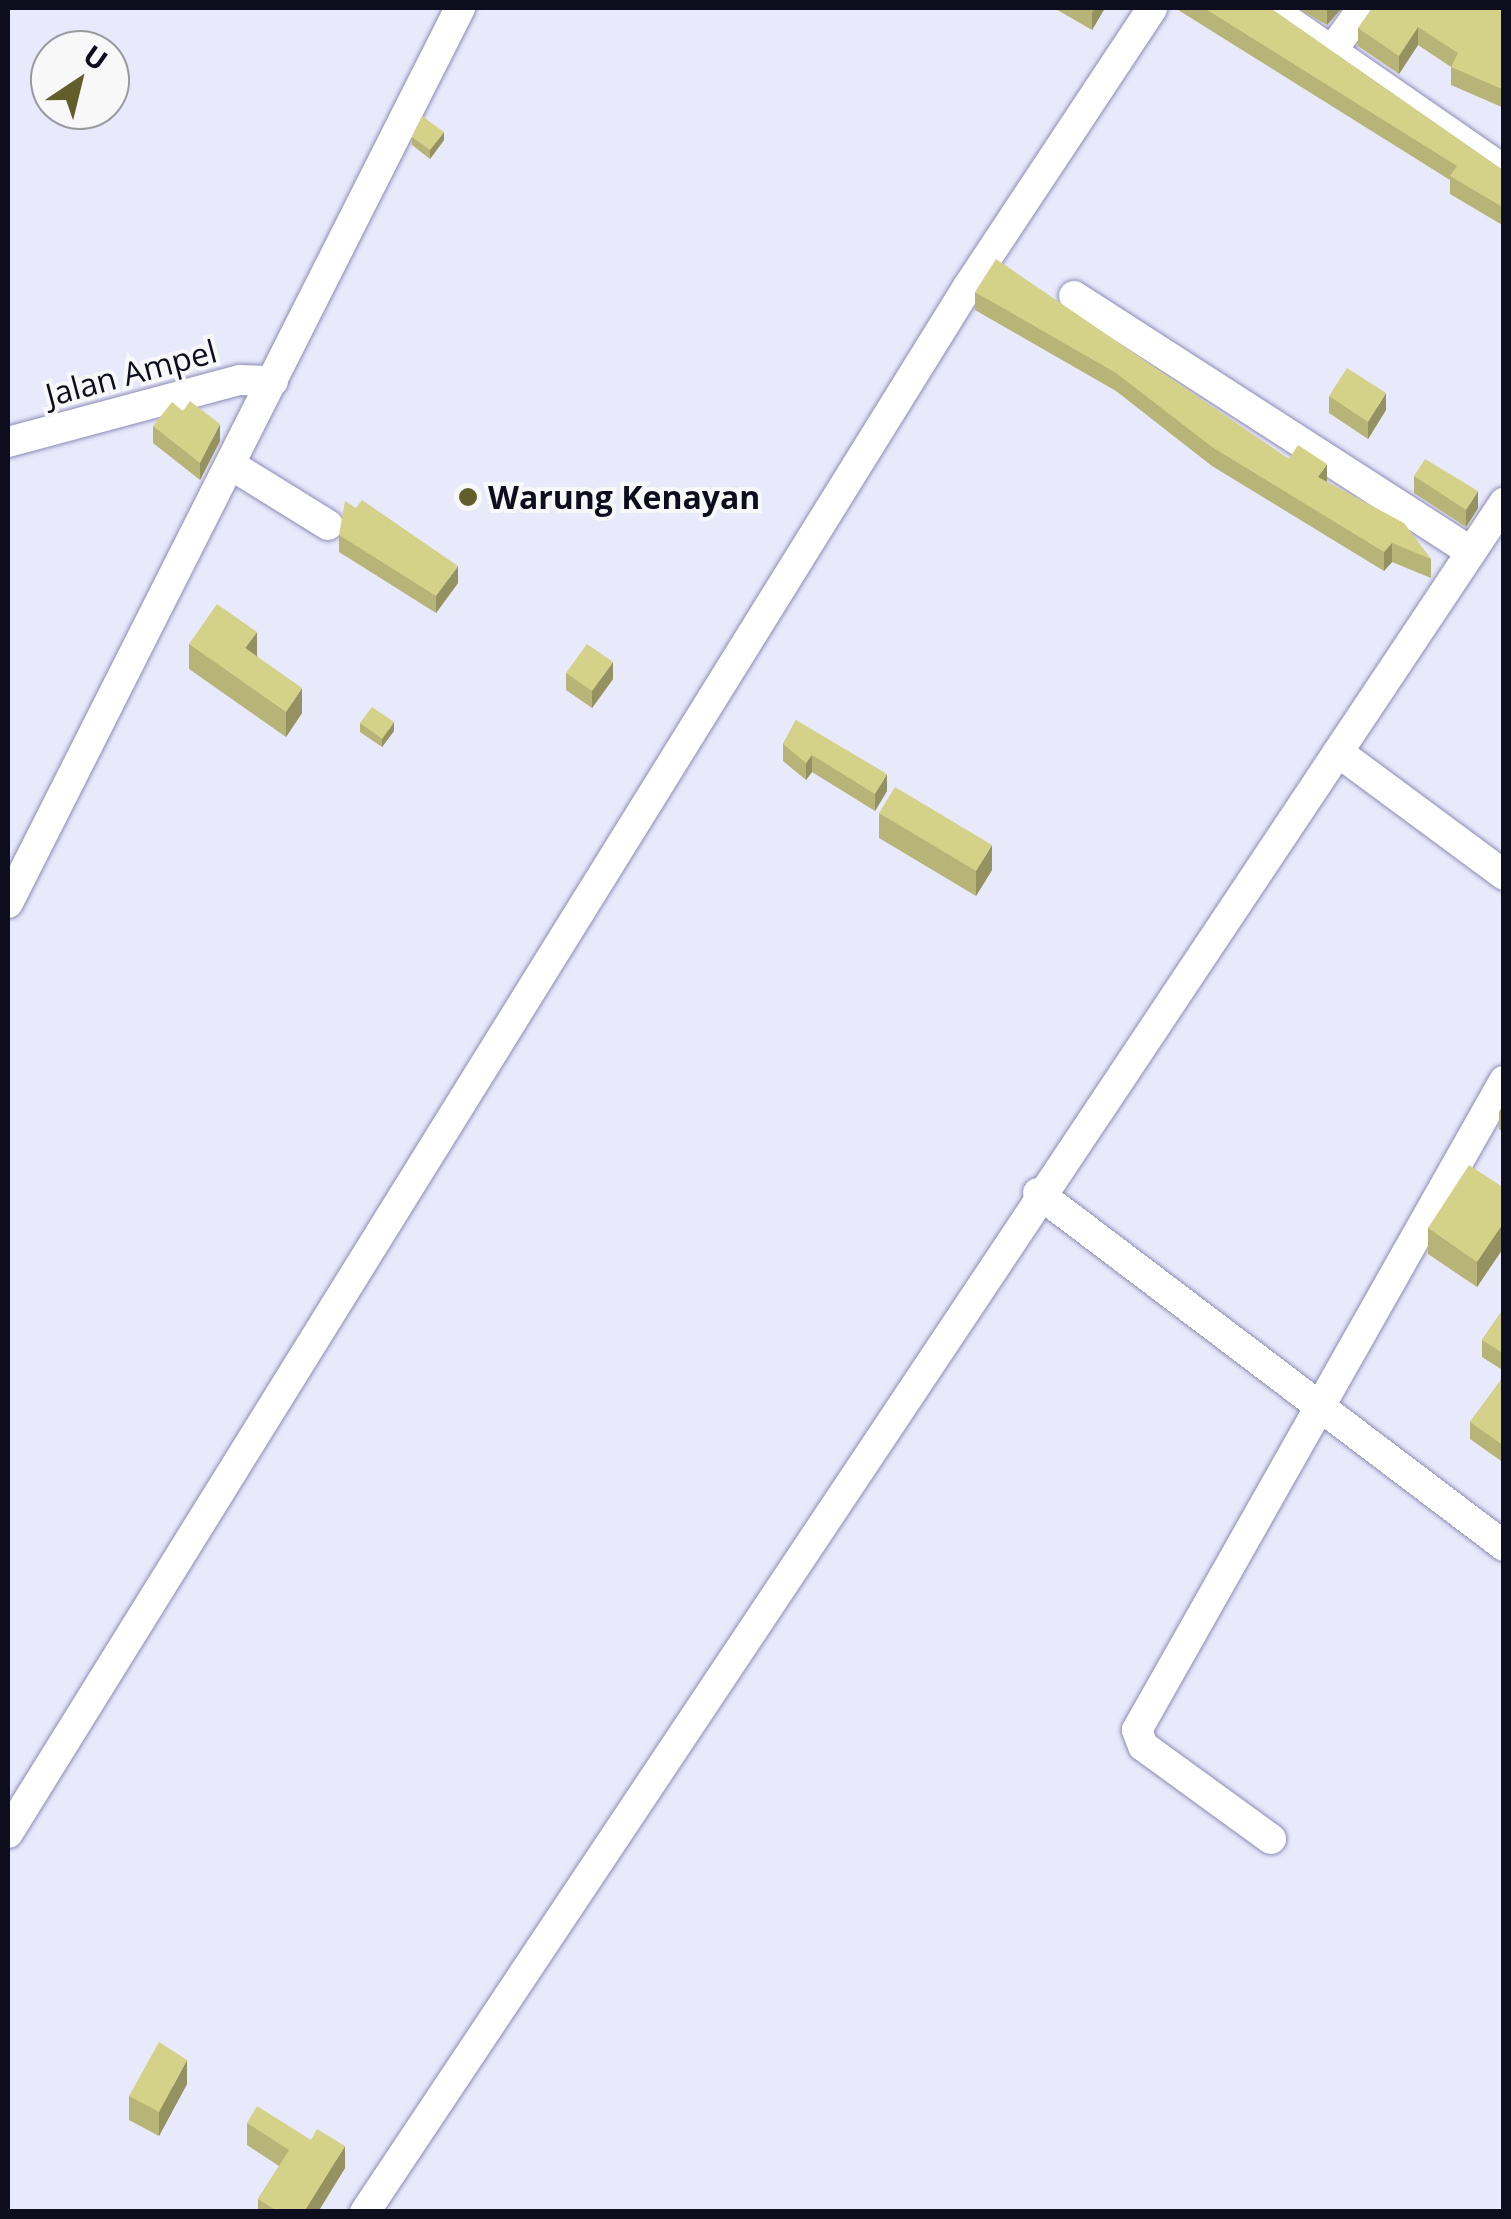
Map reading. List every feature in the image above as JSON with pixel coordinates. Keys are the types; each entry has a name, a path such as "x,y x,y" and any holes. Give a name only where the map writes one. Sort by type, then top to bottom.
{"street":[{"path":"8,903 460,8"},
{"path":"8,1833 992,248 1152,8"},
{"path":"1270,8 1504,170"},
{"path":"1332,48 1363,8"},
{"path":"1074,296 1469,551"},
{"name":"Jalan Ampel","path":"8,442 240,380 273,381"},
{"path":"231,465 328,526"},
{"path":"365,2212 1038,1193 1504,503"},
{"path":"1338,752 1504,875"},
{"path":"1271,1838 1136,1733 1324,1408 1504,1081"},
{"path":"1038,1193 1504,1546"}],"building":[{"path":"1204,8 1270,8 1504,171 1504,208 1450,176 1457,166"},
{"path":"1372,8 1504,8 1504,90 1451,67 1458,53 1418,27 1399,56 1358,28"},
{"path":"422,116 444,132 430,150 412,137"},
{"path":"996,259 1289,459 1298,445 1327,464 1318,477 1404,523 1431,559 1392,543 1384,552 1212,447 1116,373 975,292"},
{"path":"1347,368 1386,393 1368,422 1329,396"},
{"path":"190,401 220,424 200,463 153,426 172,402 183,411"},
{"path":"1425,459 1478,491 1466,510 1414,476"},
{"path":"362,500 458,566 436,596 339,535 345,501 356,508"},
{"path":"217,604 257,632 245,648 302,688 286,712 189,644"},
{"path":"587,644 613,662 592,691 566,673"},
{"path":"372,707 394,722 382,739 360,723"},
{"path":"796,720 887,774 875,794 812,755 806,763 783,744"},
{"path":"895,787 992,845 976,871 879,813"},
{"path":"1469,1165 1504,1188 1504,1222 1477,1262 1428,1228"},
{"path":"1504,1308 1504,1354 1482,1340"},
{"path":"1504,1376 1504,1446 1470,1422"},
{"path":"159,2042 187,2060 159,2112 129,2096"},
{"path":"257,2106 311,2140 317,2129 345,2146 304,2212 278,2212 258,2199 289,2150 247,2123"}],"place":[{"name":"Warung Kenayan","path":"468,497"}]}
